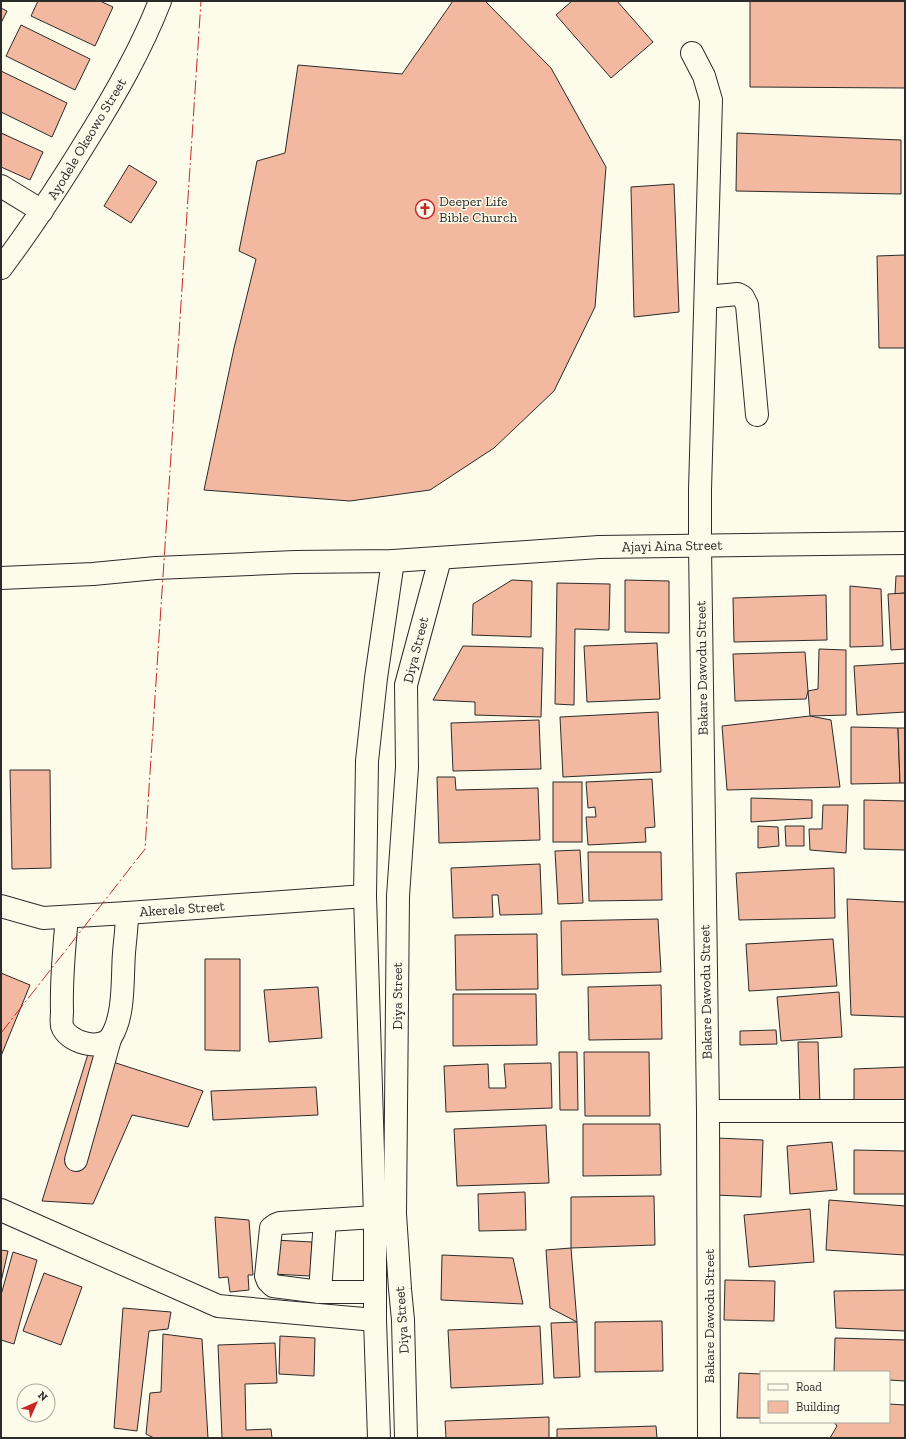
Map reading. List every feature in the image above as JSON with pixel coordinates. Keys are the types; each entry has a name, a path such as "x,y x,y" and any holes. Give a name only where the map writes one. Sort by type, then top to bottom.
{"street":[{"name":"Ayodele Okeowo Street","path":"1,268 56,192 121,86 151,25 160,1"},
{"name":"Bakare Dawodu Street","path":"692,53 704,76 711,100 700,490 708,1111 710,1438"},
{"path":"1,186 42,212"},
{"path":"706,297 738,294 743,297 747,305 757,415"},
{"name":"Ajayi Aina Street","path":"1,578 288,562 440,559 599,547 905,543"},
{"name":"Diya Street","path":"406,1438 403,1320 396,1214 398,896 407,767 406,685 440,559"},
{"name":"Diya Street","path":"379,1438 375,1320 375,1218 365,896 367,761 376,678 393,561"},
{"name":"Akerele Street","path":"2,908 43,918 365,896"},
{"path":"76,1160 110,1039 116,1028 121,1003 124,951 127,933 127,913"},
{"path":"67,917 62,1026 69,1036 86,1044 98,1044 110,1039"},
{"path":"708,1111 905,1111"},
{"path":"1,1210 218,1306 375,1320"},
{"path":"375,1218 280,1223 275,1225 271,1228 266,1276 273,1286 320,1292 375,1292"},
{"path":"320,1292 325,1220"}],"building":[{"path":"38,1 100,1 113,7 95,46 31,16"},
{"name":"Deeper Life Bible Church","path":"453,1 485,1 551,68 606,167 595,307 554,391 494,448 430,490 350,501 204,490 234,348 256,259 239,251 257,161 285,153 298,65 402,74"},
{"path":"572,1 617,1 653,42 611,78 556,15"},
{"path":"750,1 905,1 905,88 750,87"},
{"path":"1,8 7,11 1,23"},
{"path":"21,25 90,59 75,90 6,56"},
{"path":"1,71 67,103 52,137 1,112"},
{"path":"1,133 43,152 30,180 1,167"},
{"path":"737,133 901,140 901,194 736,191"},
{"path":"129,165 157,182 131,223 104,206"},
{"path":"674,184 679,312 634,317 631,187"},
{"path":"905,255 905,348 879,348 877,256"},
{"path":"896,576 905,576 905,593 895,594"},
{"path":"512,580 532,581 531,637 472,635 473,604"},
{"path":"625,580 669,581 669,633 625,632"},
{"path":"557,583 610,584 609,630 575,629 574,705 555,704"},
{"path":"850,586 881,589 883,646 850,647"},
{"path":"905,593 905,649 891,650 888,594"},
{"path":"826,595 827,640 734,642 733,598"},
{"path":"657,643 660,699 587,702 584,646"},
{"path":"463,646 543,648 541,717 475,715 475,702 433,700"},
{"path":"819,649 846,650 846,715 810,716 808,691 818,689"},
{"path":"805,652 808,691 806,699 735,701 733,654"},
{"path":"905,663 905,712 857,715 854,666"},
{"path":"658,712 661,772 563,777 560,717"},
{"path":"810,716 831,720 840,787 727,790 722,726"},
{"path":"539,720 541,769 453,771 451,723"},
{"path":"851,727 898,728 900,783 851,784"},
{"path":"898,728 905,728 905,783 900,783"},
{"path":"10,770 50,770 51,868 12,869"},
{"path":"437,777 455,777 456,790 538,788 540,840 439,843"},
{"path":"652,779 655,827 645,828 646,842 588,845 586,817 596,817 595,807 588,808 586,782"},
{"path":"553,782 582,782 582,842 553,842"},
{"path":"751,798 812,800 812,818 751,822"},
{"path":"864,800 905,801 905,850 864,849"},
{"path":"823,805 848,805 846,853 810,850 809,829 822,829"},
{"path":"758,826 778,827 779,846 758,848"},
{"path":"785,826 804,826 804,846 786,846"},
{"path":"580,850 583,903 558,904 555,851"},
{"path":"588,852 661,852 662,900 589,901"},
{"path":"540,864 542,914 500,915 498,895 492,895 493,917 453,918 451,868"},
{"path":"834,868 835,918 739,920 736,873"},
{"path":"847,899 905,902 905,1017 851,1015"},
{"path":"658,919 661,972 562,975 561,921"},
{"path":"537,934 538,989 456,990 455,935"},
{"path":"833,939 837,986 749,991 746,944"},
{"path":"205,959 240,959 240,1051 205,1050"},
{"path":"1,973 30,985 1,1056"},
{"path":"661,985 662,1039 589,1040 588,987"},
{"path":"318,987 322,1038 269,1042 264,990"},
{"path":"839,992 842,1037 781,1041 777,997"},
{"path":"453,994 536,994 537,1045 453,1046"},
{"path":"776,1030 777,1044 740,1045 740,1031"},
{"path":"798,1042 818,1042 820,1106 800,1107"},
{"path":"559,1052 577,1052 578,1110 560,1110"},
{"path":"584,1052 649,1052 650,1116 585,1116"},
{"path":"88,1054 203,1091 188,1127 132,1115 93,1204 42,1201"},
{"path":"551,1063 552,1108 446,1112 444,1066 488,1064 489,1088 506,1088 504,1064"},
{"path":"905,1067 905,1107 854,1106 854,1069"},
{"path":"316,1087 318,1115 213,1120 211,1091"},
{"path":"583,1124 660,1124 661,1175 583,1176"},
{"path":"546,1125 549,1183 457,1186 454,1129"},
{"path":"717,1138 763,1140 761,1197 715,1195"},
{"path":"832,1142 837,1190 790,1194 787,1146"},
{"path":"854,1150 905,1151 905,1194 854,1194"},
{"path":"525,1192 526,1230 479,1231 478,1194"},
{"path":"654,1196 655,1245 571,1248 571,1197"},
{"path":"829,1200 905,1206 905,1255 826,1250"},
{"path":"810,1209 814,1262 749,1267 744,1215"},
{"path":"215,1217 249,1220 253,1275 248,1275 249,1290 230,1292 228,1277 219,1278"},
{"path":"274,1240 312,1242 310,1276 273,1274"},
{"path":"571,1248 577,1322 550,1308 546,1250"},
{"path":"1,1250 8,1251 1,1282"},
{"path":"13,1252 37,1260 14,1344 1,1340 1,1295"},
{"path":"442,1255 513,1258 523,1304 441,1300"},
{"path":"44,1273 82,1287 61,1345 23,1331"},
{"path":"725,1280 775,1281 774,1321 724,1320"},
{"path":"905,1290 905,1331 836,1328 834,1291"},
{"path":"123,1308 171,1312 168,1329 149,1331 137,1431 114,1428"},
{"path":"662,1321 663,1371 595,1372 595,1322"},
{"path":"577,1322 580,1377 554,1378 551,1323"},
{"path":"540,1326 543,1384 451,1388 448,1330"},
{"path":"163,1334 202,1339 208,1438 154,1438 146,1434 150,1393 161,1392"},
{"path":"280,1336 315,1338 314,1376 279,1374"},
{"path":"835,1338 905,1340 905,1381 890,1380 890,1371 834,1371"},
{"path":"275,1343 277,1383 245,1384 246,1430 271,1429 272,1438 222,1438 218,1345"},
{"path":"739,1373 760,1374 760,1418 737,1418"},
{"path":"890,1404 905,1405 905,1438 830,1438 837,1426 835,1423 890,1423"},
{"path":"549,1417 549,1438 446,1438 445,1421"},
{"path":"656,1426 657,1438 557,1438 557,1429"}],"power":[{"path":"1,1033 145,849 201,1"}],"place":[{"name":"Deeper Life Bible Church","path":"425,209"}]}
